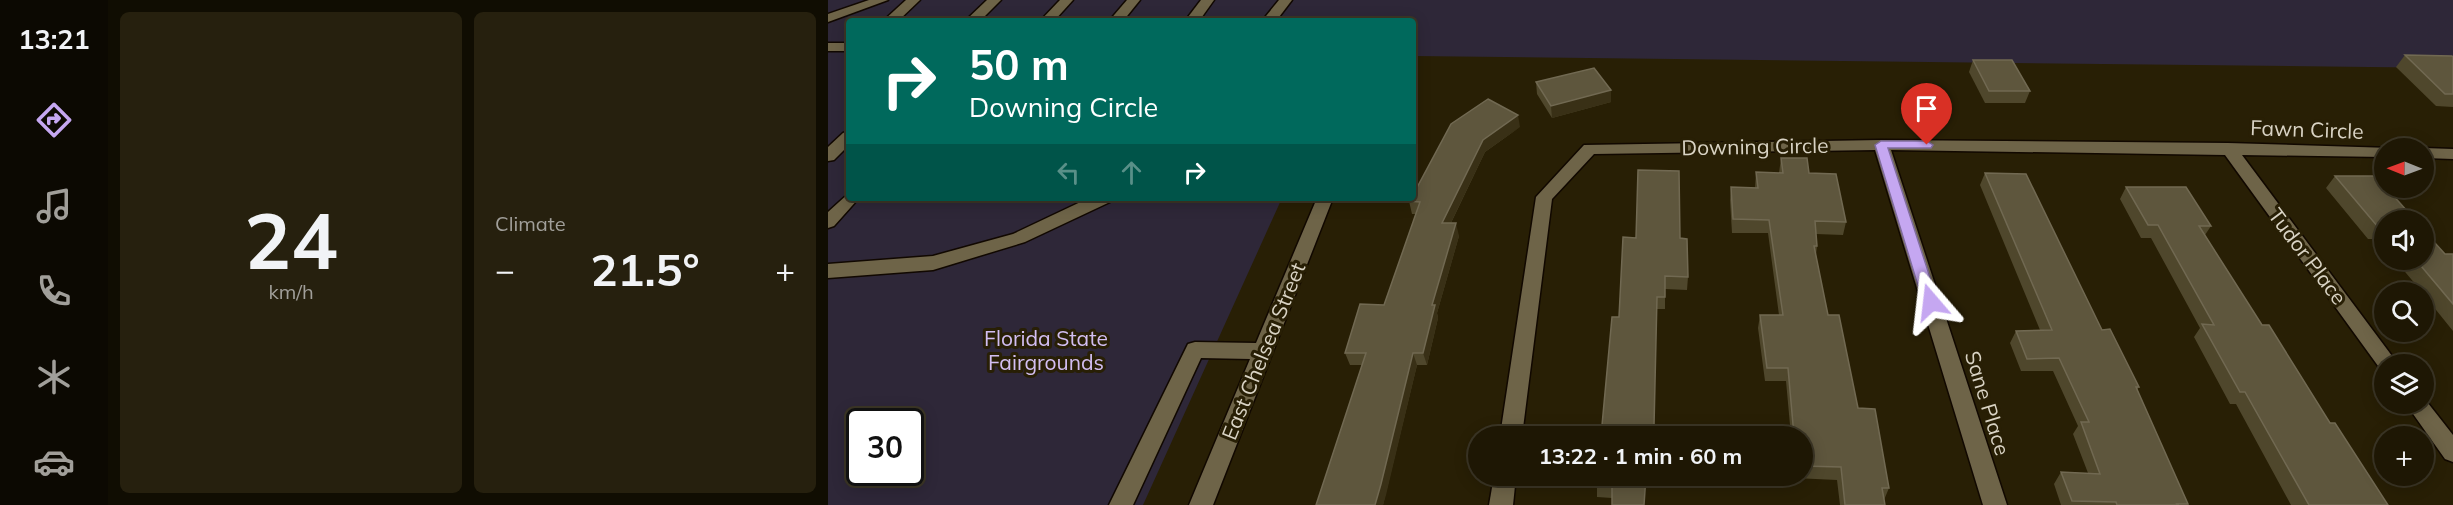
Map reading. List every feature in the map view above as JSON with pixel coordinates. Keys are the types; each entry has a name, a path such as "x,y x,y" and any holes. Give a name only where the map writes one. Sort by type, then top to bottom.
{"street":[{"path":"829,17 852,0"},
{"path":"829,17 882,0"},
{"path":"893,18 914,0"},
{"path":"975,18 995,0"},
{"path":"1050,18 1066,0"},
{"path":"1119,18 1134,0"},
{"path":"1194,18 1208,0"},
{"path":"1271,18 1286,0"},
{"path":"828,47 846,47"},
{"path":"828,156 846,139"},
{"name":"Downing Circle","path":"1512,426 1544,197 1590,149 1881,145 2228,148"},
{"name":"Sane Place","path":"1881,145 1995,505"},
{"name":"Fawn Circle","path":"2228,148 2374,152"},
{"name":"Tudor Place","path":"2228,148 2381,354"},
{"path":"2434,153 2453,154"},
{"path":"828,222 849,201"},
{"path":"828,271 933,263 1019,238 1098,201"},
{"name":"East Chelsea Street","path":"1201,505 1324,201"},
{"path":"1121,505 1195,350 1263,351"},
{"path":"2424,414 2453,452"},
{"path":"1501,505 1504,486"}],"green space":[{"name":"Florida State Fairgrounds","path":"828,0 2453,0 2453,68 1416,56 1416,18 846,18 846,201 1281,201 1143,505 828,505"}],"building":[{"path":"2405,55 2452,56 2453,94 2445,94"},
{"path":"1973,60 2012,60 2030,91 1989,91"},
{"path":"1594,68 1611,90 1551,106 1536,82"},
{"path":"1488,99 1518,115 1483,140 1442,223 1456,223 1432,305 1435,305 1423,353 1413,353 1375,505 1316,505 1366,353 1345,353 1360,304 1384,305 1420,202 1409,201 1416,201 1416,189 1451,124"},
{"path":"1781,158 1807,158 1809,173 1836,174 1846,222 1815,221 1817,246 1814,246 1828,315 1839,315 1858,408 1875,409 1889,488 1882,488 1885,505 1845,505 1841,467 1813,466 1813,426 1793,426 1788,368 1767,368 1760,315 1783,315 1769,220 1733,219 1731,187 1758,188 1756,172 1783,173"},
{"path":"1638,170 1679,171 1680,238 1687,239 1688,277 1665,276 1665,297 1657,297 1654,426 1602,426 1612,317 1619,317 1623,237 1636,238"},
{"path":"1985,173 2026,174 2102,330 2110,329 2139,387 2136,387 2188,504 2117,505 2116,502 2072,501 2061,472 2100,474 2081,422 2089,422 2059,358 2027,359 2016,331 2052,330"},
{"path":"2335,176 2374,176 2374,198 2396,198 2406,210 2374,210 2374,222"},
{"path":"2126,187 2186,187 2211,226 2199,226 2262,325 2269,325 2330,423 2335,423 2388,505 2309,505 2245,392 2240,392 2202,324 2214,325 2158,225 2148,225"},
{"path":"2434,242 2445,254 2453,254 2453,304 2424,270 2434,270"},
{"path":"1612,486 1645,486 1644,505 1612,505"}],"route":[{"path":"1927,145 1881,145 1931,302"}]}
